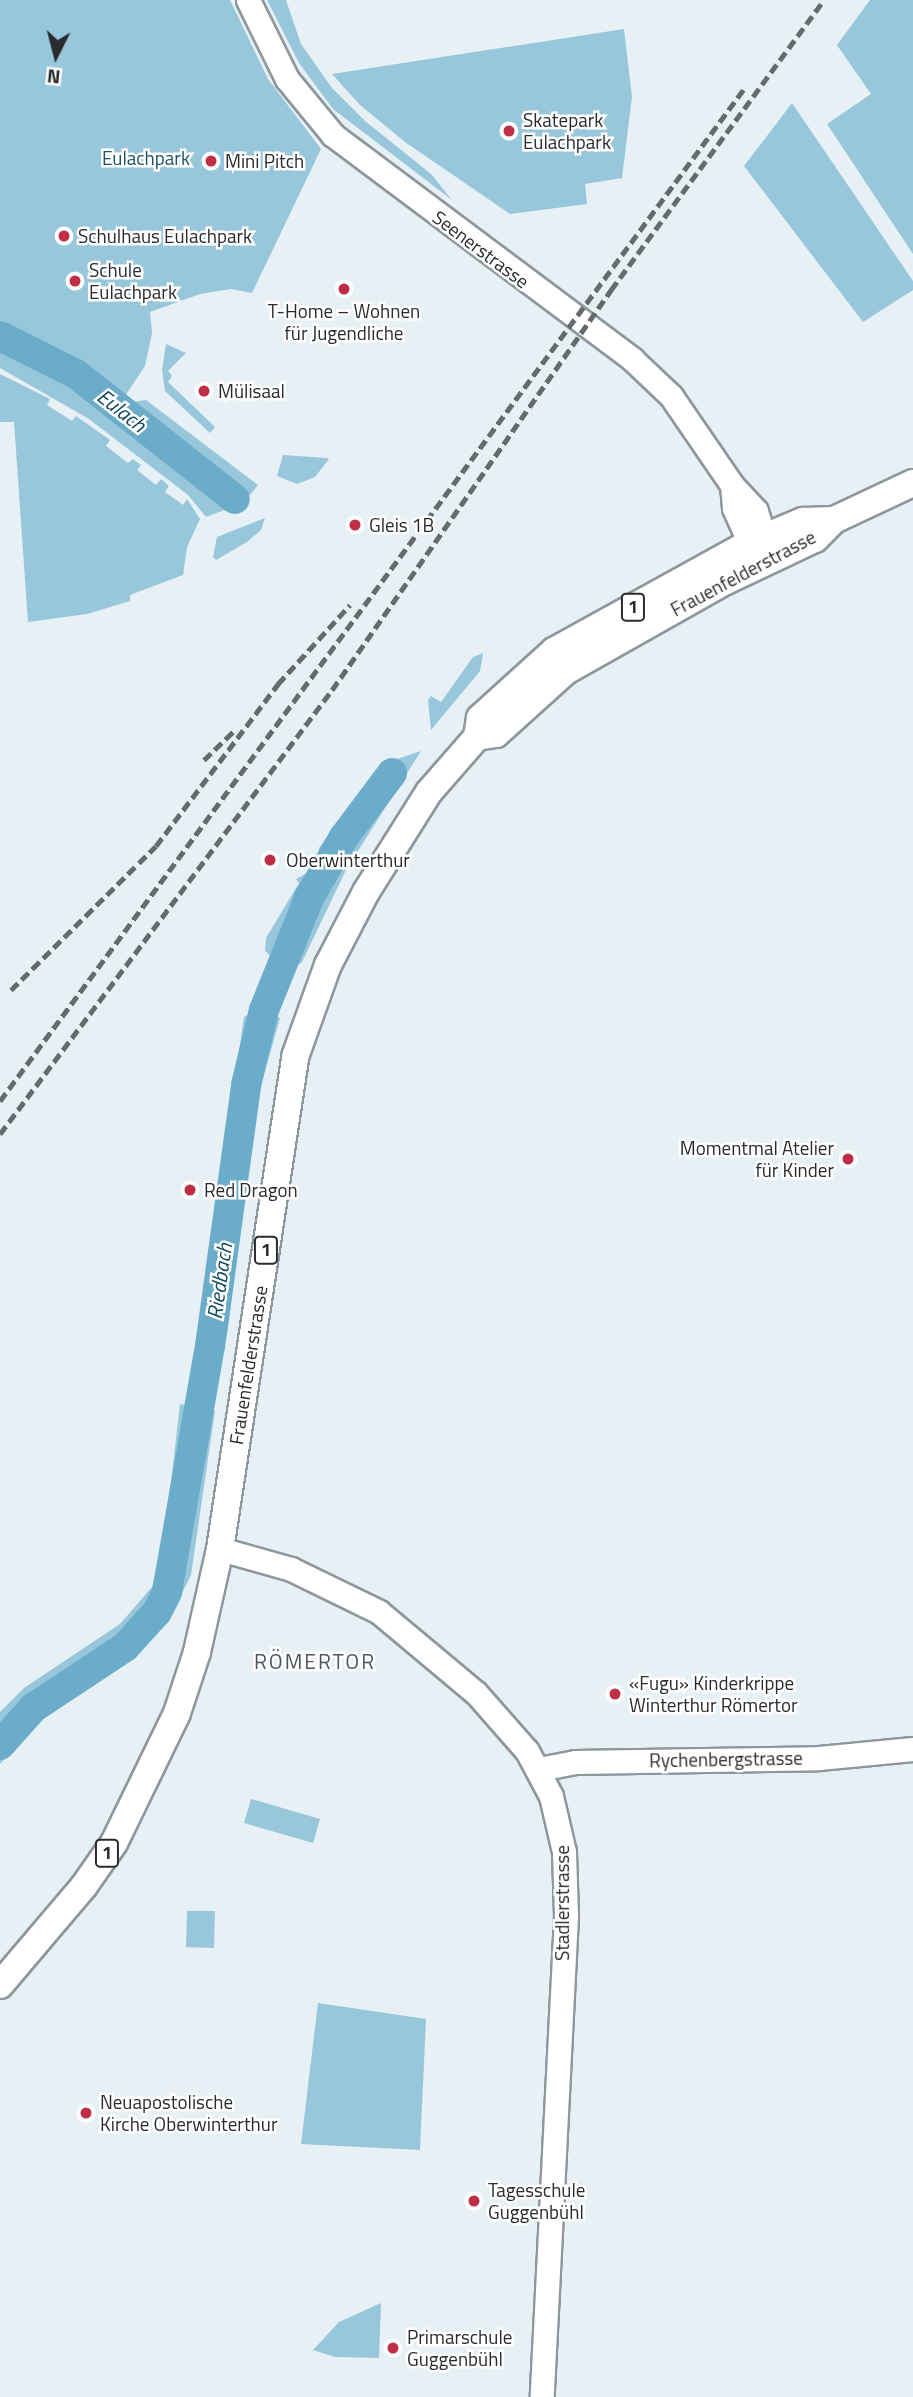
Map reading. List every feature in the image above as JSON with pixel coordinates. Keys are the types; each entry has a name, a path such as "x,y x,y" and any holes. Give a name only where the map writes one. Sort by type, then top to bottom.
{"main road":[{"name":"Seenerstrasse","path":"248,0 287,79 333,135 632,359 671,396 732,485 734,508 757,549"},
{"name":"Frauenfelderstrasse","path":"0,1985 84,1886 138,1800 177,1713 197,1651 220,1549 295,1057 328,965 366,892 429,792 477,737 480,718 554,650 757,549 815,539 834,520 913,483"},
{"name":"Stadlerstrasse","path":"220,1549 291,1569 379,1612 457,1674 539,1769 561,1829 566,1873 542,2397"},
{"name":"Rychenbergstrasse","path":"539,1769 575,1762 819,1758 913,1749"}],"green space":[{"name":"Eulachpark","path":"0,0 230,0 268,79 321,149 252,293 231,289 200,294 150,312 152,333 145,366 125,396 133,402 146,400 258,485 250,495 242,490 227,509 206,517 188,495 89,419 0,368"},
{"path":"267,0 286,0 301,44 332,88 365,121 431,174 452,200 333,109 299,63"},
{"path":"870,0 913,0 913,254 827,124 871,94 837,45"},
{"name":"Skatepark Eulachpark","path":"624,29 632,97 622,178 585,184 587,204 510,214 405,142 360,105 332,74"},
{"path":"792,103 913,281 913,290 863,322 744,166"},
{"path":"166,344 186,353 168,371 172,376 168,382 215,427 210,433 165,391 162,370"},
{"path":"0,374 50,399 47,405 72,421 76,416 110,440 106,446 128,463 133,459 141,465 137,470 156,485 161,479 169,486 165,492 183,505 187,499 200,519 187,547 183,575 130,595 130,601 87,614 28,622 14,422 0,422"},
{"path":"283,455 329,459 315,477 297,484 277,476"},
{"path":"265,518 261,530 247,542 216,560 213,557 217,537"},
{"path":"483,653 480,671 431,730 428,700 431,696 441,702 473,657"},
{"path":"421,751 346,870 302,962 295,967 276,961 265,951 266,938 299,883 296,879 307,873 320,854 319,848 382,764"},
{"path":"259,1008 280,1018 259,1093 227,1335 217,1377 198,1374 194,1369 244,1017"},
{"path":"180,1404 215,1411 191,1575 174,1610 140,1653 43,1718 0,1764 0,1712 24,1688 120,1624 152,1587 166,1526"},
{"path":"251,1799 320,1819 313,1843 244,1823"},
{"path":"187,1911 215,1911 214,1948 186,1947"},
{"path":"318,2003 426,2019 420,2150 301,2144"},
{"path":"381,2303 379,2358 335,2357 313,2350 339,2322"}],"waterway":[{"name":"Eulach","path":"0,336 76,374 235,499"},
{"name":"Riedbach","path":"0,1745 33,1708 125,1647 157,1612 167,1592 210,1346 246,1085 264,1010 309,898 344,837 392,773"}],"railway":[{"path":"0,1134 332,690 611,290 824,0"},
{"path":"0,1101 744,89"},
{"path":"11,990 156,846 278,684 350,605"},
{"path":"204,760 235,730"}],"place":[{"name":"Skatepark Eulachpark","path":"509,131"},
{"name":"Mini Pitch","path":"211,161"},
{"name":"Schulhaus Eulachpark","path":"64,236"},
{"name":"Schule Eulachpark","path":"75,281"},
{"name":"T-Home – Wohnen für Jugendliche","path":"344,289"},
{"name":"Mülisaal","path":"204,391"},
{"name":"Gleis 1B","path":"355,525"},
{"name":"Oberwinterthur","path":"270,860"},
{"name":"Momentmal Atelier für Kinder","path":"848,1159"},
{"name":"Red Dragon","path":"190,1190"},
{"name":"«Fugu» Kinderkrippe Winterthur Römertor","path":"615,1694"},
{"name":"Neuapostolische Kirche Oberwinterthur","path":"86,2113"},
{"name":"Tagesschule Guggenbühl","path":"474,2201"},
{"name":"Primarschule Guggenbühl","path":"393,2348"}],"district":[{"name":"RÖMERTOR","path":"315,1661"}]}
